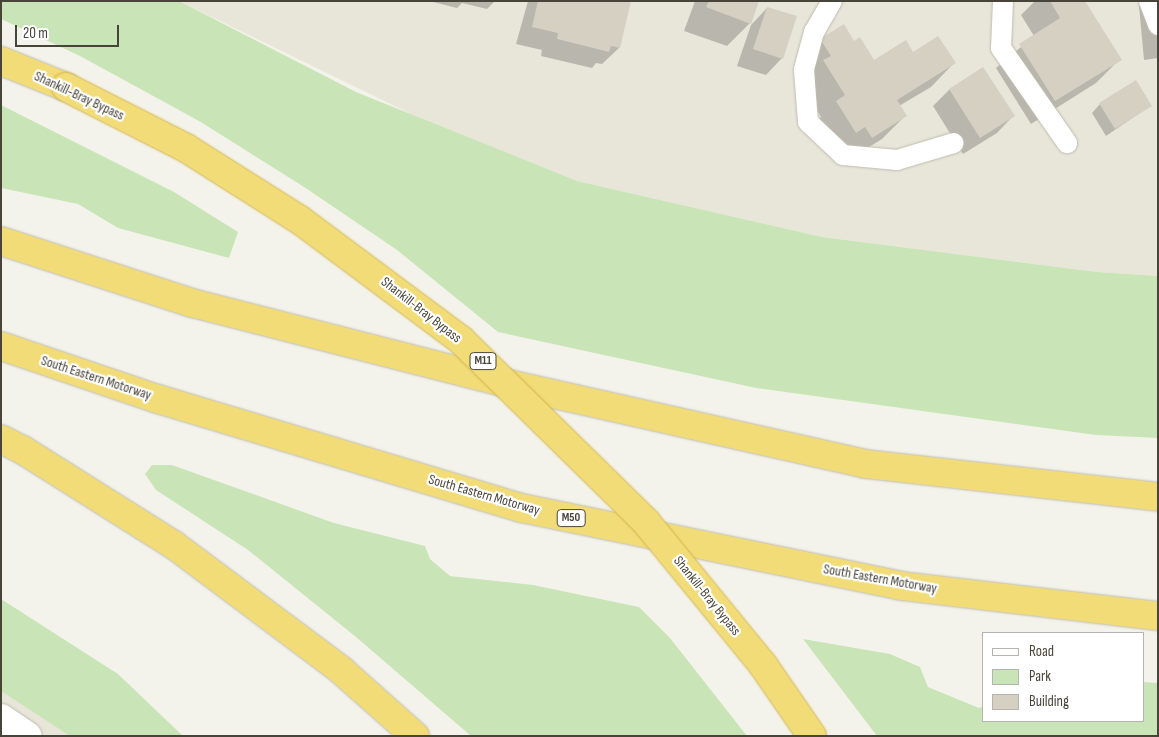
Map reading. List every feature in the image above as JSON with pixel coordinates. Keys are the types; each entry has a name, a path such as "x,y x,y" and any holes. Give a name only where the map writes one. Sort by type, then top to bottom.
{"highway":[{"name":"Shankill-Bray Bypass","path":"1,61 66,87 186,148 300,220 461,340 646,522 763,665 812,736"},
{"path":"1,241 230,312 513,385 865,464 1158,497"},
{"name":"South Eastern Motorway","path":"1,346 158,399 522,508 902,586 1158,616"},
{"path":"1,439 23,450 174,545 341,670 415,736"}],"street":[{"path":"1,718 28,736"}],"lane":[{"path":"832,1 814,32 804,70 808,122 843,155 896,160 954,143"},
{"path":"1003,1 1001,48 1067,144"},
{"path":"1149,1 1158,26"}],"shaded area":[{"path":"179,1 1158,1 1158,276 1097,272 822,237 577,181 444,130"},
{"path":"1,686 71,736 1,736"}],"green space":[{"path":"1,1 179,1 356,92 577,181 822,237 1097,272 1158,276 1158,438 1096,435 756,388 498,332 397,250 304,187 199,121 80,56 1,19"},
{"path":"1,105 174,192 238,232 229,258 118,228 78,204 1,188"},
{"path":"152,465 172,465 334,523 425,546 430,559 450,576 533,585 639,607 670,638 747,736 471,736 356,637 248,550 156,490 145,474"},
{"path":"1,599 118,674 183,736 70,736 1,691"},
{"path":"803,639 890,654 920,667 928,687 979,708 982,706 982,722 1144,722 1144,682 1158,683 1158,736 877,736"}],"building":[{"path":"538,1 631,1 620,48 611,46 609,52 557,39 558,33 532,27"},
{"path":"709,1 759,1 751,24 706,7"},
{"path":"1050,1 1085,1 1122,60 1055,101 1019,44 1060,18"},
{"path":"767,7 797,16 783,59 753,49"},
{"path":"844,24 854,41 860,37 874,60 906,40 913,52 938,36 956,63 897,100 907,116 872,138 865,127 856,133 836,101 845,95 823,60 831,56 820,39"},
{"path":"983,67 1015,116 980,138 949,89"},
{"path":"1136,80 1152,106 1115,129 1099,103"}]}
